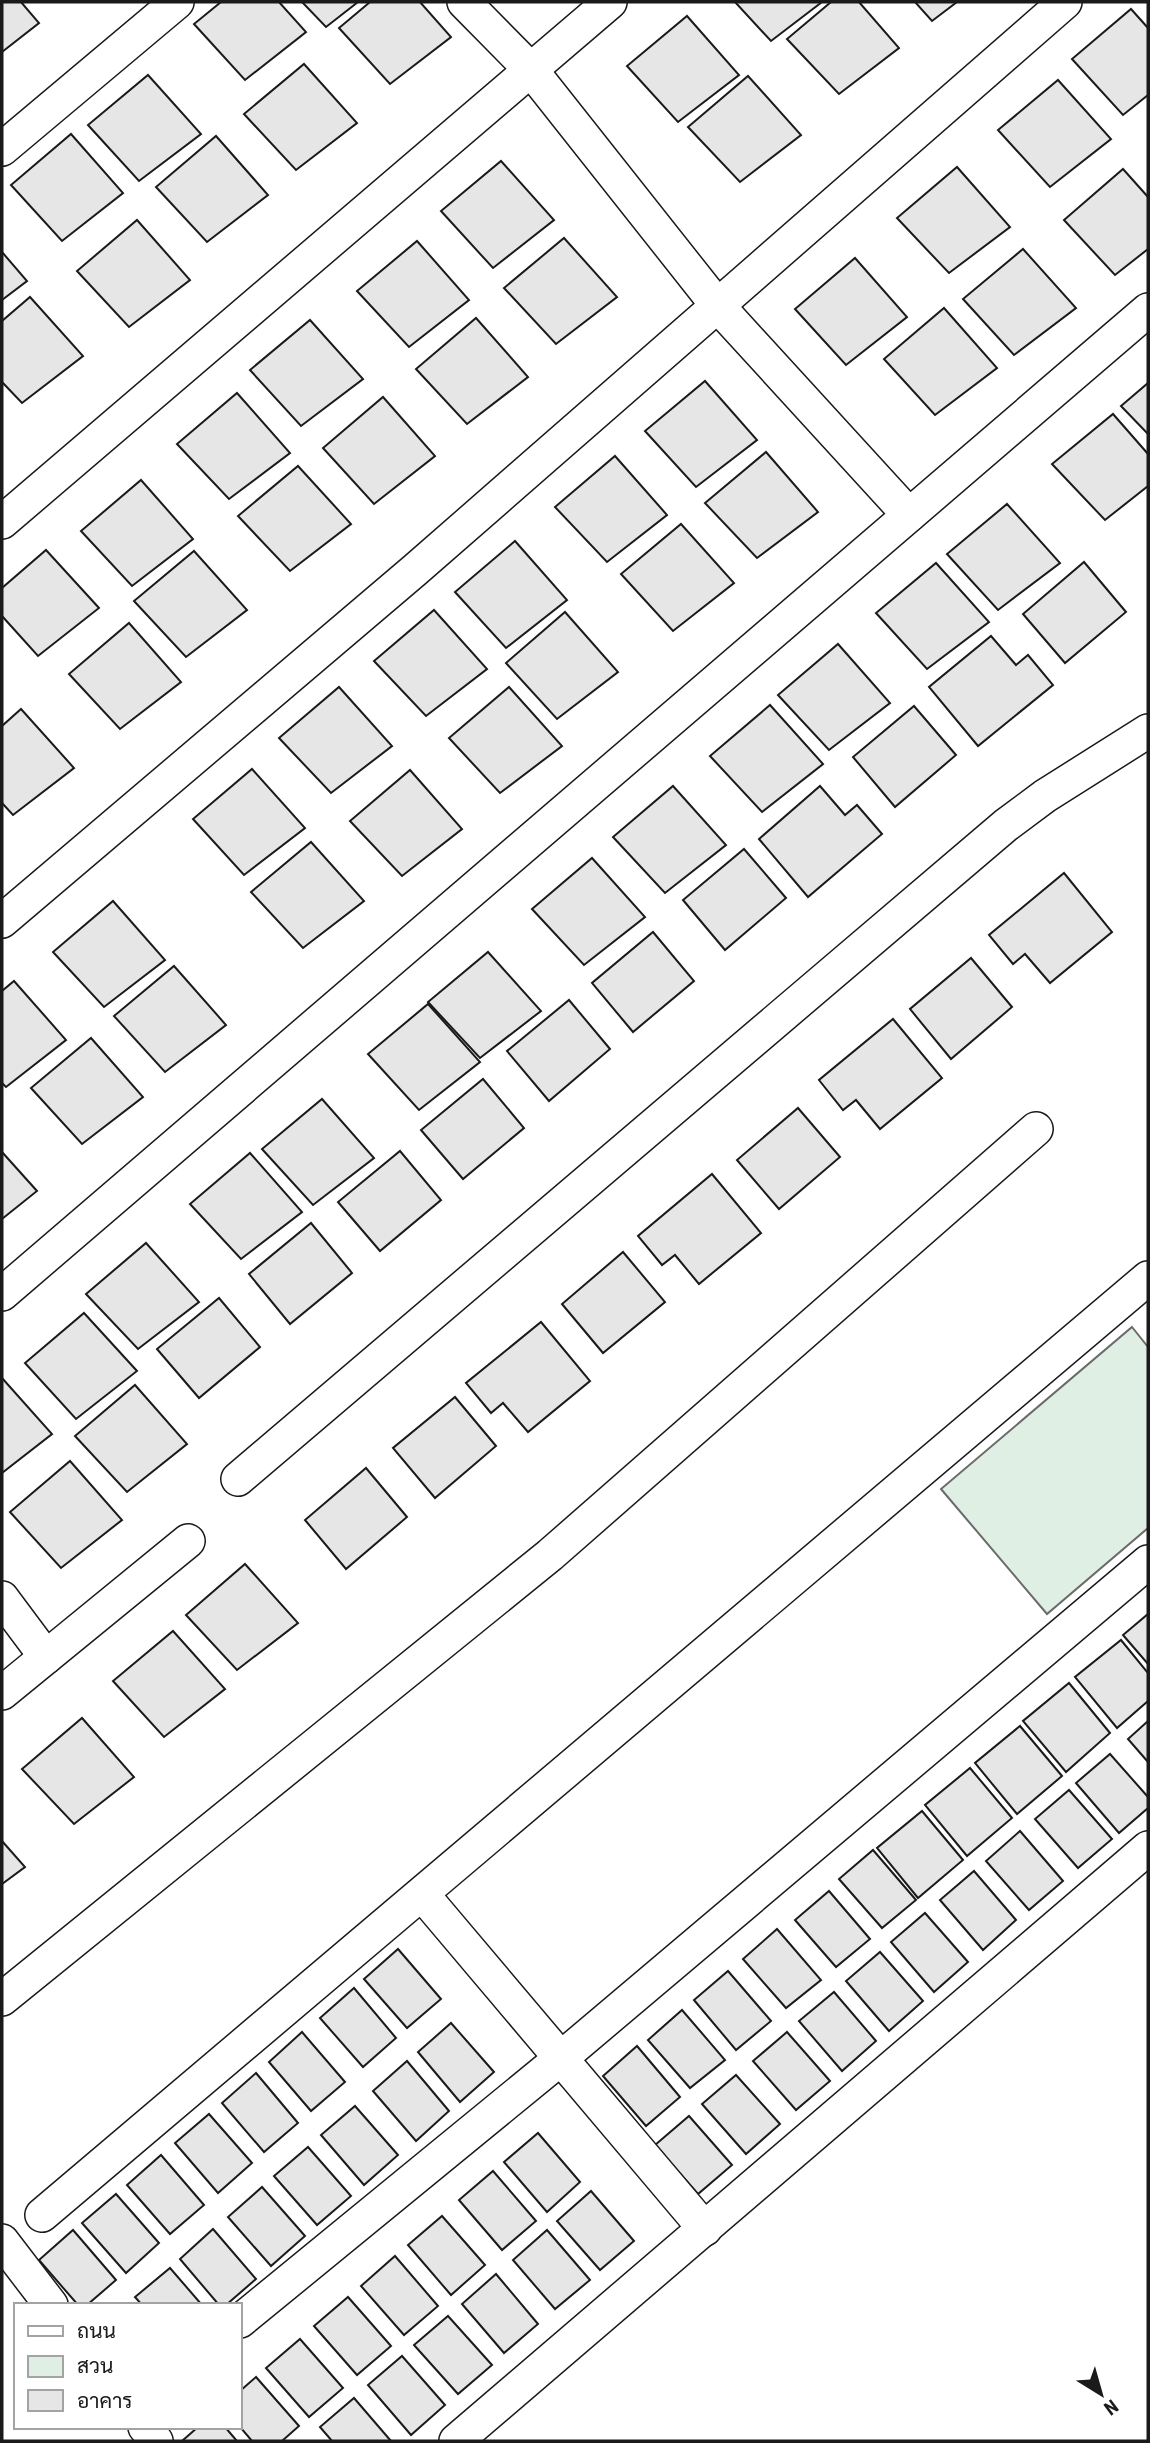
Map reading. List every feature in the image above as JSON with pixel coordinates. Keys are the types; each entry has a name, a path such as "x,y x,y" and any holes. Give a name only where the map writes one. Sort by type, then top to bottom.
{"street":[{"path":"2,149 177,2"},
{"path":"464,2 531,70 717,305 909,515"},
{"path":"2,523 610,2"},
{"path":"2,921 404,579 1065,2"},
{"path":"2,1294 1148,310"},
{"path":"238,1479 1006,825 1045,796 1148,731"},
{"path":"2,1998 550,1555 1036,1129"},
{"path":"42,2215 1144,1290"},
{"path":"2,1693 188,1541"},
{"path":"242,2319 560,2059 1148,1562"},
{"path":"2,1598 46,1657"},
{"path":"456,2441 1148,1848"},
{"path":"422,1894 705,2228"},
{"path":"2,2241 49,2303"}],"green space":[{"path":"1132,1327 1148,1347 1148,1528 1047,1614 941,1489"}],"building":[{"path":"2,2 21,2 39,23 2,52"},
{"path":"221,2 279,2 306,32 245,80 194,24"},
{"path":"302,2 358,2 326,27"},
{"path":"370,2 420,2 451,37 390,84 339,28"},
{"path":"735,2 822,2 771,41"},
{"path":"831,2 859,2 899,48 839,94 787,39"},
{"path":"915,2 957,2 932,21"},
{"path":"1131,9 1148,28 1148,95 1123,115 1072,59"},
{"path":"687,16 739,75 678,122 627,66"},
{"path":"304,64 357,123 296,170 244,114"},
{"path":"148,75 201,134 139,181 88,125"},
{"path":"748,76 801,135 740,182 688,127"},
{"path":"1058,80 1111,139 1050,187 998,130"},
{"path":"71,134 123,193 62,241 11,185"},
{"path":"216,136 268,195 207,242 156,187"},
{"path":"501,161 554,220 493,268 441,211"},
{"path":"957,167 1010,227 949,273 897,218"},
{"path":"1123,169 1148,197 1148,249 1115,275 1064,220"},
{"path":"137,220 190,280 129,327 77,271"},
{"path":"564,238 617,297 556,344 504,288"},
{"path":"417,241 469,300 409,347 357,291"},
{"path":"1023,249 1076,308 1014,355 963,299"},
{"path":"2,252 27,281 2,300"},
{"path":"855,258 907,317 846,365 795,309"},
{"path":"30,297 83,356 22,403 2,382 2,321"},
{"path":"944,308 997,368 935,415 884,359"},
{"path":"476,318 528,377 467,424 416,369"},
{"path":"310,320 363,379 301,426 250,370"},
{"path":"705,381 757,440 696,487 645,431"},
{"path":"1148,383 1148,434 1121,406"},
{"path":"237,393 290,453 229,499 177,444"},
{"path":"383,397 435,456 374,504 323,448"},
{"path":"1113,414 1148,454 1148,486 1105,520 1052,464"},
{"path":"766,452 818,512 757,558 705,503"},
{"path":"615,456 667,515 607,562 555,507"},
{"path":"298,466 351,524 290,571 238,516"},
{"path":"141,480 193,539 132,586 81,531"},
{"path":"1007,504 1060,563 998,610 947,554"},
{"path":"681,524 734,583 673,631 621,574"},
{"path":"515,541 567,600 506,648 455,592"},
{"path":"46,550 99,608 38,656 2,616 2,588"},
{"path":"194,551 247,610 186,657 134,601"},
{"path":"1084,562 1126,612 1065,663 1023,614"},
{"path":"936,563 989,622 927,669 876,613"},
{"path":"434,610 487,669 426,716 374,661"},
{"path":"565,612 618,672 557,719 506,663"},
{"path":"129,623 181,682 120,729 69,674"},
{"path":"991,636 1016,665 1028,655 1053,685 978,746 929,687"},
{"path":"838,644 890,703 829,750 778,695"},
{"path":"339,687 392,746 331,793 279,738"},
{"path":"509,687 562,746 500,793 449,738"},
{"path":"770,705 823,764 762,812 710,756"},
{"path":"914,706 956,755 895,807 853,757"},
{"path":"21,709 74,768 13,815 2,803 2,726"},
{"path":"252,769 305,828 244,875 193,819"},
{"path":"410,770 462,829 402,876 350,821"},
{"path":"673,786 726,845 665,893 613,837"},
{"path":"820,786 845,815 857,805 882,834 808,897 759,839"},
{"path":"311,842 364,901 303,948 251,892"},
{"path":"744,849 786,898 725,950 683,900"},
{"path":"592,858 645,917 584,965 532,909"},
{"path":"1064,873 1112,932 1050,983 1025,954 1013,964 989,935"},
{"path":"113,901 165,960 104,1007 53,952"},
{"path":"653,932 694,981 633,1032 592,983"},
{"path":"488,952 541,1011 480,1058 428,1002"},
{"path":"971,958 1012,1007 951,1059 910,1009"},
{"path":"174,966 226,1025 165,1072 114,1016"},
{"path":"14,981 66,1040 6,1087 2,1083 2,991"},
{"path":"569,1000 610,1049 549,1101 507,1051"},
{"path":"428,1004 480,1062 419,1110 368,1054"},
{"path":"893,1019 942,1078 880,1129 856,1100 843,1110 819,1080"},
{"path":"91,1038 143,1097 82,1144 31,1088"},
{"path":"483,1079 524,1128 463,1179 421,1130"},
{"path":"322,1099 374,1158 313,1205 262,1149"},
{"path":"798,1108 840,1157 779,1209 737,1160"},
{"path":"400,1151 441,1200 380,1251 338,1202"},
{"path":"2,1152 37,1191 2,1219"},
{"path":"250,1153 302,1212 241,1259 190,1204"},
{"path":"712,1174 761,1233 699,1284 675,1255 662,1265 638,1236"},
{"path":"311,1223 352,1273 290,1324 249,1274"},
{"path":"146,1243 199,1302 138,1349 86,1294"},
{"path":"623,1252 665,1302 603,1353 562,1304"},
{"path":"219,1298 260,1347 199,1398 157,1349"},
{"path":"84,1313 137,1371 76,1419 25,1363"},
{"path":"541,1322 590,1381 528,1432 503,1403 491,1413 466,1383"},
{"path":"2,1378 52,1434 2,1473"},
{"path":"135,1385 187,1444 127,1492 75,1436"},
{"path":"455,1397 496,1446 435,1498 393,1448"},
{"path":"70,1461 122,1520 61,1568 10,1512"},
{"path":"366,1468 407,1517 346,1569 305,1520"},
{"path":"245,1564 298,1623 237,1670 186,1615"},
{"path":"1148,1614 1148,1664 1123,1635"},
{"path":"173,1631 225,1689 164,1737 113,1681"},
{"path":"1121,1640 1148,1673 1148,1701 1117,1728 1075,1677"},
{"path":"1069,1683 1110,1733 1066,1772 1023,1721"},
{"path":"82,1718 134,1777 74,1824 22,1769"},
{"path":"1148,1721 1148,1762 1128,1739"},
{"path":"1020,1726 1062,1776 1017,1814 975,1763"},
{"path":"1110,1754 1148,1797 1148,1808 1119,1833 1076,1783"},
{"path":"970,1768 1012,1818 967,1856 925,1805"},
{"path":"1069,1790 1112,1839 1078,1868 1035,1819"},
{"path":"922,1811 963,1860 918,1898 877,1848"},
{"path":"1020,1831 1063,1881 1029,1910 986,1861"},
{"path":"2,1841 25,1867 2,1884"},
{"path":"873,1850 916,1900 882,1928 839,1879"},
{"path":"974,1871 1016,1920 983,1950 940,1900"},
{"path":"829,1891 870,1939 836,1967 795,1920"},
{"path":"925,1913 968,1962 934,1992 891,1942"},
{"path":"777,1929 821,1980 786,2008 743,1959"},
{"path":"398,1949 441,1999 407,2028 364,1979"},
{"path":"880,1952 923,2001 889,2031 846,1981"},
{"path":"728,1971 771,2021 736,2050 694,2000"},
{"path":"354,1988 396,2038 363,2067 320,2018"},
{"path":"834,1992 876,2041 842,2071 799,2021"},
{"path":"682,2010 725,2060 690,2088 648,2040"},
{"path":"451,2023 494,2072 460,2102 418,2052"},
{"path":"302,2032 345,2082 311,2111 269,2062"},
{"path":"787,2032 830,2081 796,2110 753,2061"},
{"path":"637,2046 680,2097 646,2126 603,2076"},
{"path":"407,2061 449,2111 416,2141 373,2091"},
{"path":"256,2073 298,2123 264,2152 222,2103"},
{"path":"736,2075 780,2124 746,2154 702,2104"},
{"path":"355,2106 398,2155 364,2185 321,2135"},
{"path":"209,2114 252,2163 218,2193 175,2143"},
{"path":"689,2116 732,2165 698,2194 655,2145"},
{"path":"538,2133 580,2182 547,2212 504,2162"},
{"path":"308,2147 351,2196 317,2225 274,2176"},
{"path":"161,2155 204,2205 170,2234 127,2185"},
{"path":"493,2171 536,2221 502,2250 459,2200"},
{"path":"262,2187 305,2236 271,2266 228,2217"},
{"path":"591,2191 634,2241 600,2270 557,2221"},
{"path":"116,2194 159,2243 126,2273 82,2223"},
{"path":"442,2216 485,2265 451,2295 408,2245"},
{"path":"213,2229 256,2279 228,2303 217,2303 180,2259"},
{"path":"73,2230 116,2280 89,2303 76,2303 39,2260"},
{"path":"547,2230 590,2280 555,2309 513,2260"},
{"path":"395,2256 438,2306 404,2335 361,2286"},
{"path":"170,2268 200,2303 140,2303 135,2297"},
{"path":"496,2274 538,2324 504,2353 462,2304"},
{"path":"348,2297 391,2346 357,2375 314,2326"},
{"path":"448,2316 492,2365 458,2394 414,2345"},
{"path":"300,2339 343,2388 309,2417 266,2368"},
{"path":"402,2356 445,2405 411,2435 368,2385"},
{"path":"256,2377 299,2426 282,2441 252,2441 242,2429 242,2389"},
{"path":"354,2398 391,2441 332,2441 320,2427"},
{"path":"196,2429 227,2429 237,2441 182,2441"}]}
